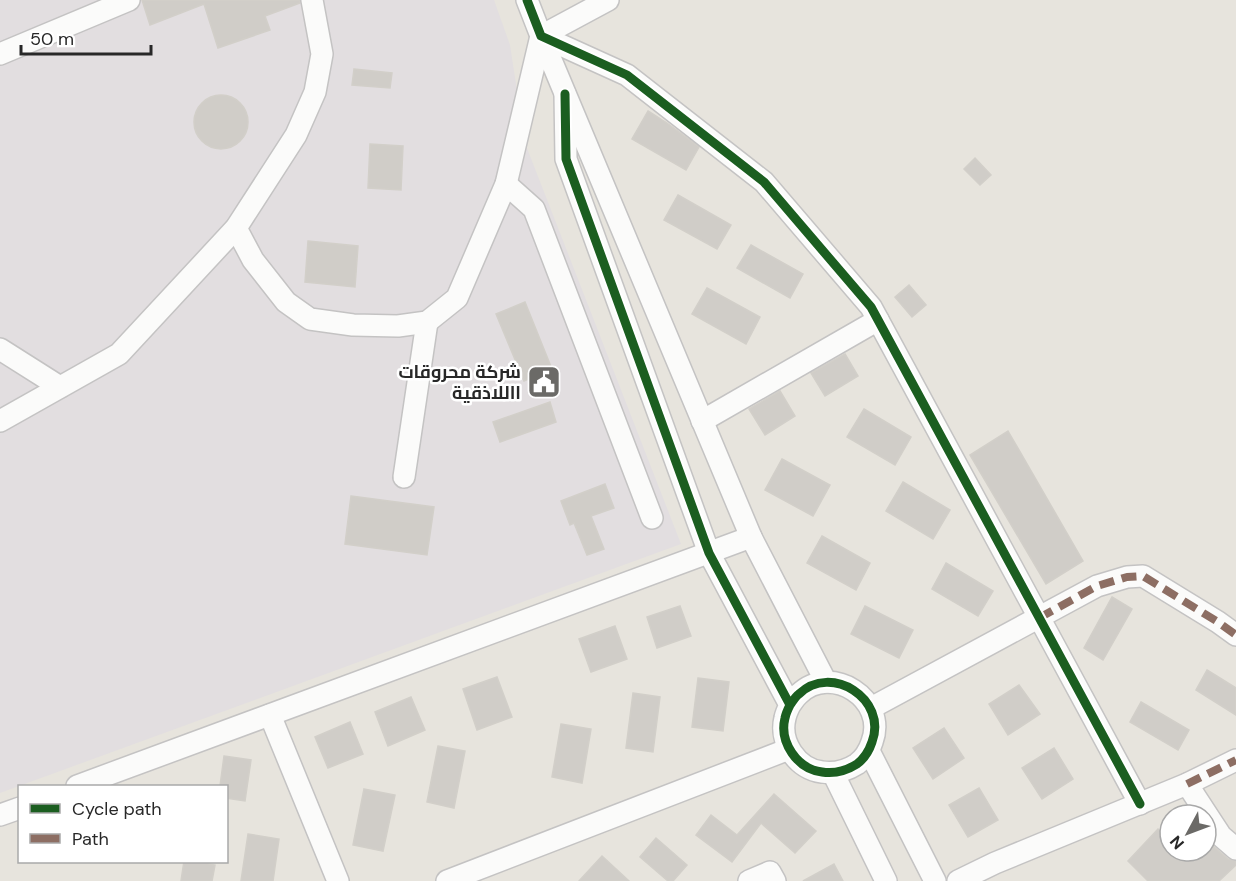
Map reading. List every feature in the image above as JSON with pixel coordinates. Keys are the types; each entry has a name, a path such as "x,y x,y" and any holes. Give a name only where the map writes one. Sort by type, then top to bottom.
{"street":[{"path":"0,54 129,0"},
{"path":"0,421 118,354 236,228 296,135 315,92 322,54 312,0"},
{"path":"527,0 751,537 826,682"},
{"path":"236,228 253,260 286,302 310,319 376,326 427,322 457,298 506,184 541,36 608,0"},
{"path":"541,36 627,75 764,182 871,307 1140,804"},
{"path":"565,94 566,159 709,553 790,705"},
{"path":"506,184 534,209 652,518"},
{"path":"702,421 878,320"},
{"path":"404,477 427,322"},
{"path":"0,349 60,387"},
{"path":"80,785 751,537"},
{"path":"870,708 1097,586 1127,577 1143,576 1236,635"},
{"path":"826,682 839,683 862,696 875,722 874,737 869,751 860,762 847,770 833,773 807,768 789,749 784,735 784,719 790,705 800,693 813,685 826,682"},
{"path":"270,715 338,881"},
{"path":"447,881 789,749"},
{"path":"869,751 935,881"},
{"path":"958,881 995,863 1187,784 1236,760"},
{"path":"833,773 886,881"},
{"path":"1187,784 1221,836 1236,849"},
{"path":"0,815 18,809"},
{"path":"749,881 770,872 775,881"}],"shaded area":[{"path":"0,0 494,0 510,45 525,143 681,544 0,793"}],"building":[{"path":"142,0 300,0 300,3 265,16 270,30 218,48 204,4 150,25"},
{"path":"354,69 392,73 390,88 352,85"},
{"path":"221,95 231,97 240,103 246,112 248,122 246,132 240,141 231,147 221,149 211,147 202,141 196,132 194,122 196,112 202,103 211,97"},
{"path":"648,111 699,147 686,170 632,139"},
{"path":"370,144 403,146 401,190 368,188"},
{"path":"975,158 991,175 980,185 964,169"},
{"path":"678,195 731,225 717,249 664,220"},
{"path":"308,241 358,246 355,287 305,282"},
{"path":"751,245 803,274 790,298 737,268"},
{"path":"909,285 926,305 912,317 895,297"},
{"path":"707,288 760,317 746,344 692,314"},
{"path":"525,302 552,369 524,381 496,314"},
{"path":"845,354 858,376 825,396 811,373"},
{"path":"780,391 795,416 765,435 749,409"},
{"path":"550,402 556,422 500,442 493,422"},
{"path":"864,409 911,437 895,465 847,437"},
{"path":"1008,431 1083,561 1046,584 970,455"},
{"path":"782,459 830,485 813,516 765,490"},
{"path":"903,482 950,510 933,539 886,511"},
{"path":"605,484 614,508 591,516 604,549 587,555 574,523 570,525 561,501"},
{"path":"351,496 434,507 427,555 345,544"},
{"path":"822,536 870,563 856,590 807,563"},
{"path":"946,563 993,591 978,616 932,589"},
{"path":"1112,597 1132,609 1103,660 1084,648"},
{"path":"680,606 691,636 657,648 647,617"},
{"path":"865,606 913,630 899,658 851,634"},
{"path":"615,626 627,659 591,672 579,639"},
{"path":"1207,670 1236,688 1236,715 1196,690"},
{"path":"497,677 512,717 477,730 463,689"},
{"path":"698,678 729,682 723,731 692,727"},
{"path":"1019,685 1040,714 1008,735 989,704"},
{"path":"633,693 660,697 653,752 626,748"},
{"path":"411,697 425,730 388,746 375,712"},
{"path":"1141,702 1189,730 1178,750 1130,722"},
{"path":"350,722 363,754 328,768 315,737"},
{"path":"561,724 591,729 582,783 552,777"},
{"path":"944,728 964,758 933,779 913,748"},
{"path":"438,746 465,751 454,808 427,802"},
{"path":"1054,748 1073,779 1042,799 1022,768"},
{"path":"224,756 251,760 245,801 228,798 228,785 220,785"},
{"path":"979,788 998,820 968,837 949,805"},
{"path":"364,789 395,795 383,851 353,845"},
{"path":"774,794 816,831 795,853 761,823 732,862 696,835 711,815 737,835"},
{"path":"1158,829 1158,863 1218,863 1218,850 1228,859 1236,861 1236,865 1219,881 1148,881 1128,861"},
{"path":"248,834 279,839 273,881 241,881"},
{"path":"656,838 687,865 673,881 668,881 640,857"},
{"path":"602,856 629,881 579,881"},
{"path":"184,863 215,865 212,881 181,881"},
{"path":"834,864 843,881 803,881"}],"marked path":[{"path":"1039,618 1097,586 1127,577 1143,576 1236,635"},
{"path":"1187,784 1236,760"}],"cycle path":[{"path":"527,0 541,36 627,75 764,182 871,307 1140,804"},
{"path":"565,94 566,159 709,553 790,705 785,716 784,727 787,745 805,766 827,773 849,768 857,764 866,754 872,742 875,726 872,712 854,690 840,684 826,682 812,685 798,695 790,705"}],"place":[{"name":"شركة محروقات االلاذقية","path":"544,382"}]}
